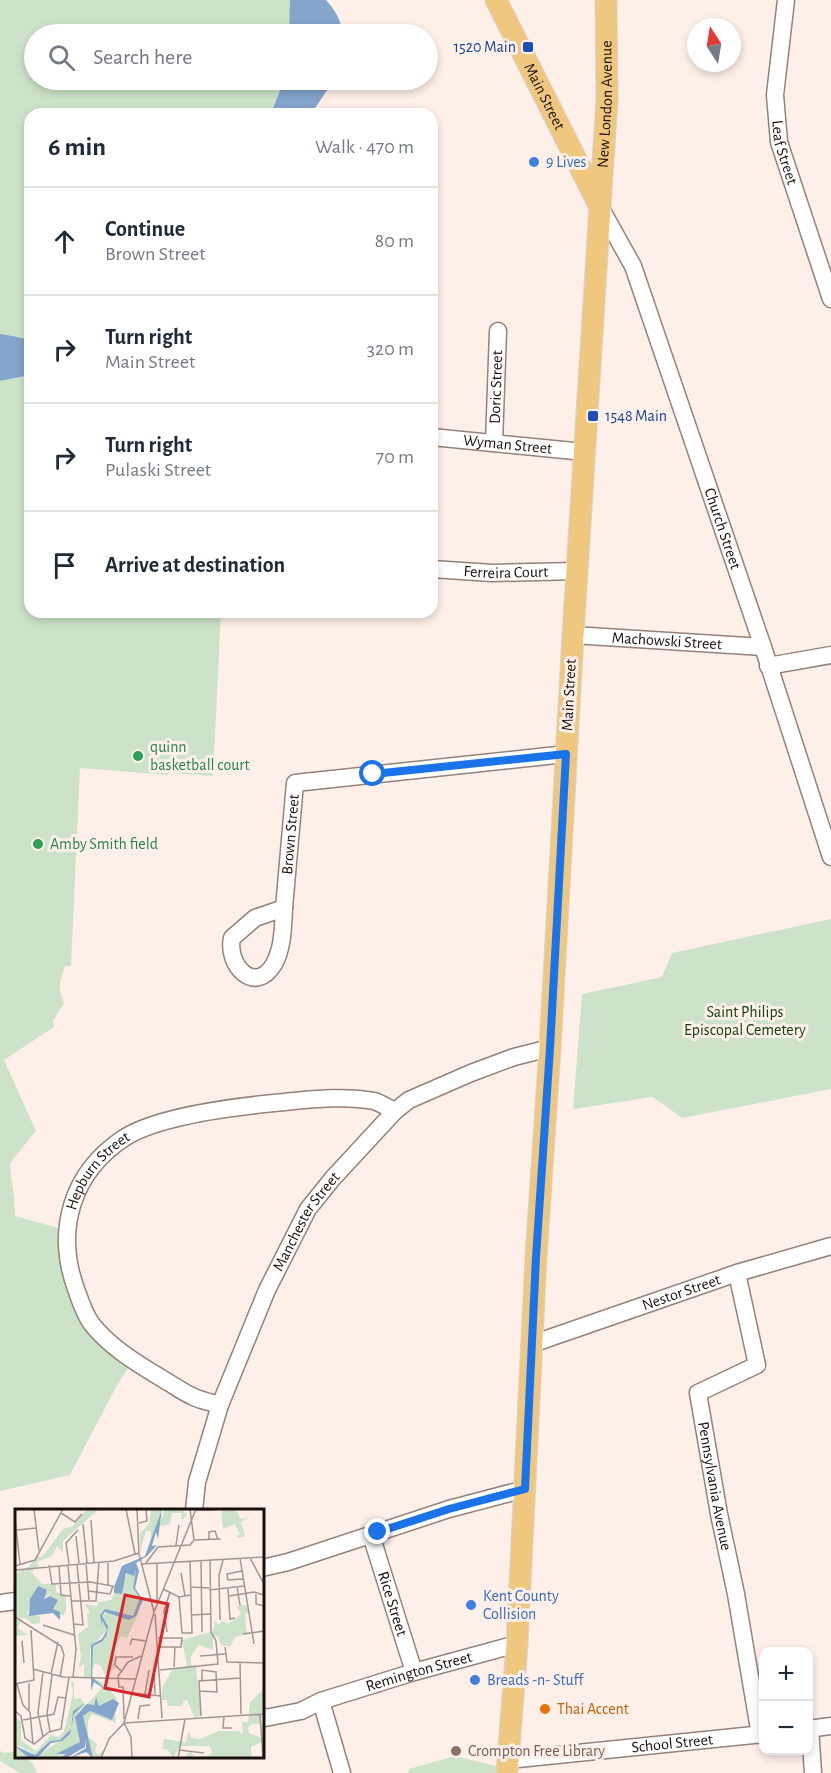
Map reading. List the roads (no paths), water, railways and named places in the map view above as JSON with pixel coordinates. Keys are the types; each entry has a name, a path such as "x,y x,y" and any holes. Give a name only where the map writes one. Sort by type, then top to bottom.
{"main road":[{"name":"Main Street","path":"496,0 600,207 531,1344 517,1644 508,1766"},
{"name":"New London Avenue","path":"600,207 607,100 606,0"}],"street":[{"name":"Leaf Street","path":"786,0 775,95 779,142 831,299"},
{"name":"Church Street","path":"600,207 633,266 768,666 824,815 831,857"},
{"name":"Doric Street","path":"494,443 498,331"},
{"name":"Wyman Street","path":"438,438 584,452"},
{"name":"Ferreira Court","path":"438,569 492,573 577,571"},
{"name":"Machowski Street","path":"573,635 763,647"},
{"path":"768,666 831,655"},
{"name":"Brown Street","path":"284,908 295,783 566,754"},
{"name":"Manchester Street","path":"194,1509 197,1482 220,1405 267,1290 308,1209 333,1178 409,1100 471,1072 514,1057 550,1048"},
{"name":"Hepburn Street","path":"220,1405 194,1397 130,1359 90,1322 72,1280 67,1238 68,1217 74,1196 85,1175 125,1137 173,1120 218,1110 309,1100 376,1101 395,1112"},
{"name":"Nestor Street","path":"531,1344 737,1274 830,1250"},
{"name":"Pennsylvania Avenue","path":"737,1274 757,1365 698,1393 759,1718"},
{"path":"264,1568 288,1562 449,1509 525,1489"},
{"name":"Rice Street","path":"371,1535 414,1672"},
{"path":"0,1603 15,1601"},
{"name":"Remington Street","path":"321,1701 414,1672 517,1644"},
{"path":"264,1717 302,1711 321,1701 342,1773"},
{"path":"813,1728 831,1726"},
{"name":"School Street","path":"508,1766 759,1734"},
{"path":"811,1755 813,1773"}],"water":[{"path":"290,0 326,0 341,24 289,24"},
{"path":"280,90 327,90 315,108 273,108"},
{"path":"0,348 24,350 24,376 0,381"}],"waterway":[{"path":"0,348 24,353"}],"place":[{"name":"1520 Main","path":"528,47"},
{"name":"9 Lives","path":"534,162"},
{"name":"1548 Main","path":"593,416"},
{"name":"quinn basketball court","path":"138,756"},
{"name":"Amby Smith field","path":"38,844"},
{"name":"Kent County Collision","path":"471,1605"},
{"name":"Breads -n- Stuff","path":"475,1680"},
{"name":"Thai Accent","path":"545,1709"},
{"name":"Crompton Free Library","path":"456,1751"}],"park label":[{"name":"Saint Philips Episcopal Cemetery","path":"745,1021"}]}
